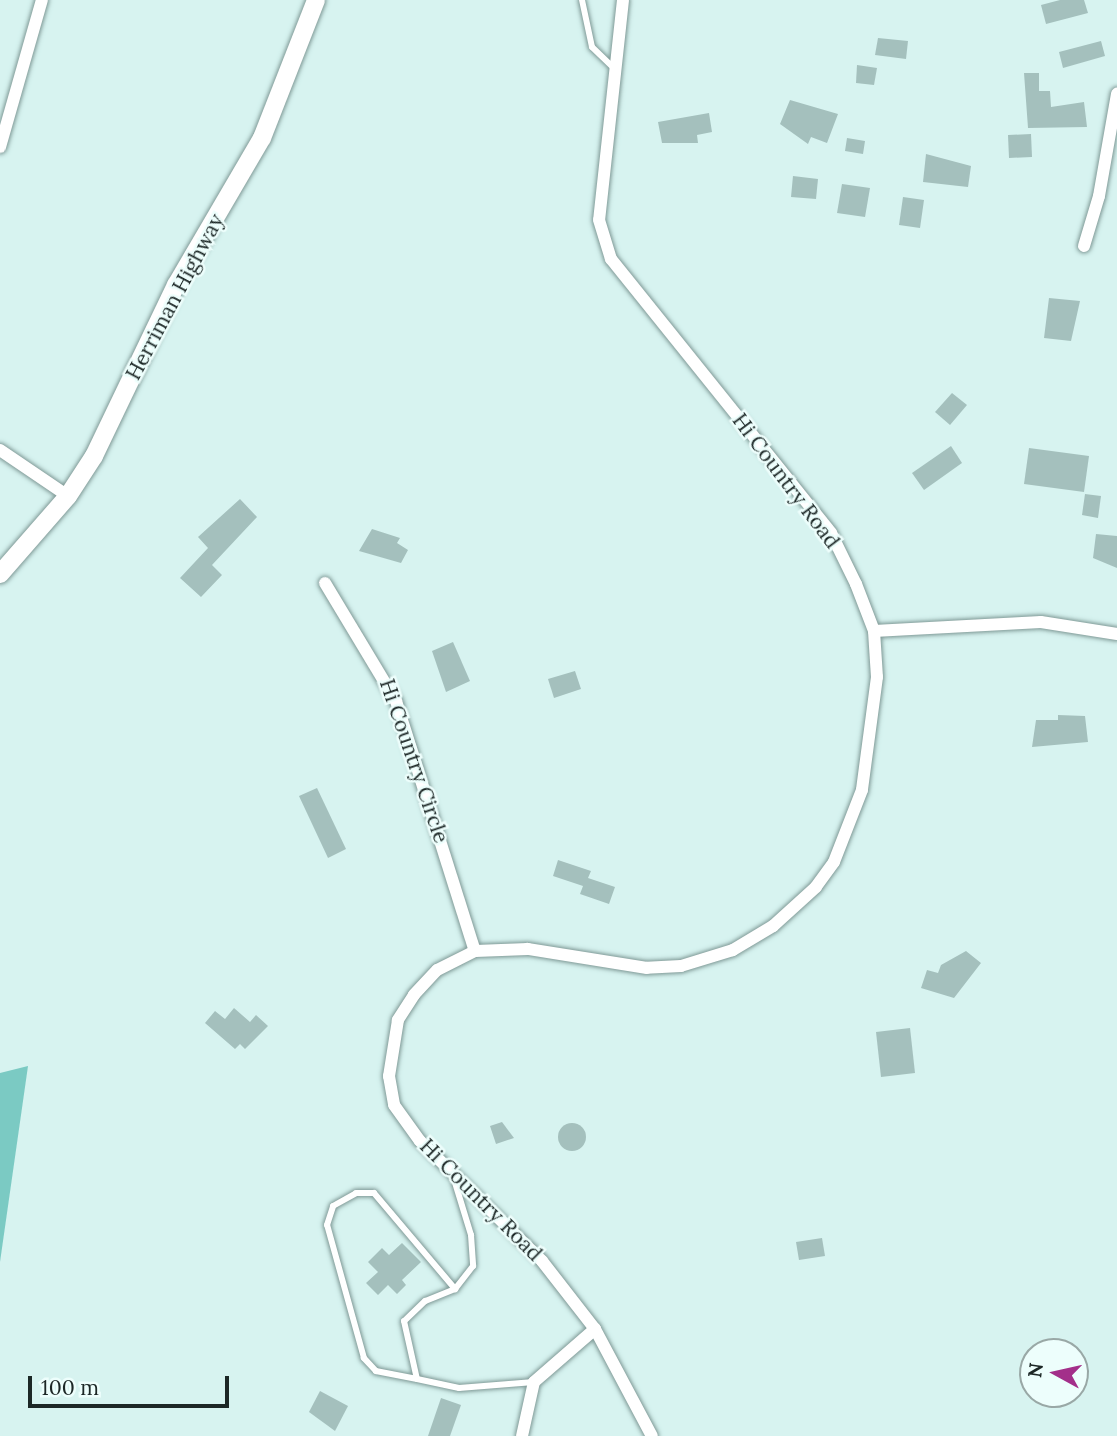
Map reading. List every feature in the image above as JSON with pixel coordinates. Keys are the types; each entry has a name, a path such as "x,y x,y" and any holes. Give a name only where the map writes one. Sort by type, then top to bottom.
{"main road":[{"name":"Herriman Highway","path":"0,574 68,496 94,456 176,285 262,138 316,0"}],"street":[{"path":"0,147 42,0"},
{"name":"Hi Country Road","path":"623,0 597,199 611,259 686,359 762,443 831,533 874,631 877,677 869,754 852,824 816,887 773,926 733,950 681,966 620,965 528,948 475,951 436,970 414,995 398,1020 389,1050 394,1105 453,1176 542,1261 595,1329 652,1436"},
{"path":"1084,246 1100,196 1117,94"},
{"path":"0,450 68,496"},
{"name":"Hi Country Circle","path":"325,583 397,701 475,951"},
{"path":"874,631 1041,622 1117,634"},
{"path":"522,1436 534,1382 595,1329"}],"lane":[{"path":"582,0 592,47 613,67"},
{"path":"417,1379 404,1321 425,1301 455,1289 473,1266 471,1236 453,1176"},
{"path":"455,1289 374,1193 356,1192 333,1206 327,1225 333,1257 364,1358 376,1371 459,1388 534,1382"}],"shaded area":[{"path":"28,1066 0,1262 0,1073"}],"building":[{"path":"1060,0 1084,0 1088,13 1046,24 1041,5"},
{"path":"878,38 908,41 906,59 875,55"},
{"path":"1101,41 1105,56 1063,68 1059,52"},
{"path":"857,65 877,68 874,85 856,83"},
{"path":"1024,73 1039,73 1039,91 1050,91 1051,107 1084,102 1087,127 1028,128"},
{"path":"790,100 838,114 827,143 811,137 808,144 780,124"},
{"path":"709,113 712,132 697,135 698,143 662,143 658,122"},
{"path":"1031,134 1032,157 1009,158 1008,135"},
{"path":"847,138 865,141 863,154 845,151"},
{"path":"926,154 971,166 968,187 923,182"},
{"path":"793,176 818,179 816,199 791,197"},
{"path":"842,184 870,188 865,217 837,213"},
{"path":"903,197 924,200 920,228 899,225"},
{"path":"1049,298 1080,301 1071,341 1044,338"},
{"path":"952,393 967,405 950,425 935,412"},
{"path":"951,446 962,463 924,490 912,473"},
{"path":"1029,448 1089,456 1084,492 1024,484"},
{"path":"1085,494 1101,496 1098,518 1082,515"},
{"path":"240,499 257,517 212,565 222,575 201,597 180,578 208,548 198,537"},
{"path":"372,529 400,538 397,543 408,550 401,563 359,551"},
{"path":"1096,534 1117,536 1117,568 1093,558"},
{"path":"453,642 470,681 446,692 432,651"},
{"path":"575,671 581,689 554,698 548,679"},
{"path":"1058,715 1085,716 1088,742 1032,747 1036,720 1058,720"},
{"path":"317,788 346,849 328,858 299,796"},
{"path":"558,860 591,871 588,878 615,887 609,904 580,894 583,886 553,876"},
{"path":"966,951 981,963 954,998 921,988 927,970 938,973 941,965"},
{"path":"234,1008 250,1022 256,1015 268,1026 245,1049 240,1044 235,1049 205,1023 215,1011 225,1019"},
{"path":"910,1028 915,1073 881,1077 876,1032"},
{"path":"502,1122 514,1138 496,1144 490,1126"},
{"path":"572,1123 582,1127 586,1137 582,1147 572,1151 562,1147 558,1137 562,1127"},
{"path":"822,1238 825,1256 799,1260 796,1242"},
{"path":"402,1243 421,1262 402,1280 406,1285 397,1294 388,1285 378,1295 366,1283 378,1272 368,1262 382,1248 389,1255"},
{"path":"320,1391 348,1406 335,1431 309,1412"},
{"path":"441,1398 461,1405 450,1436 428,1436"}]}
